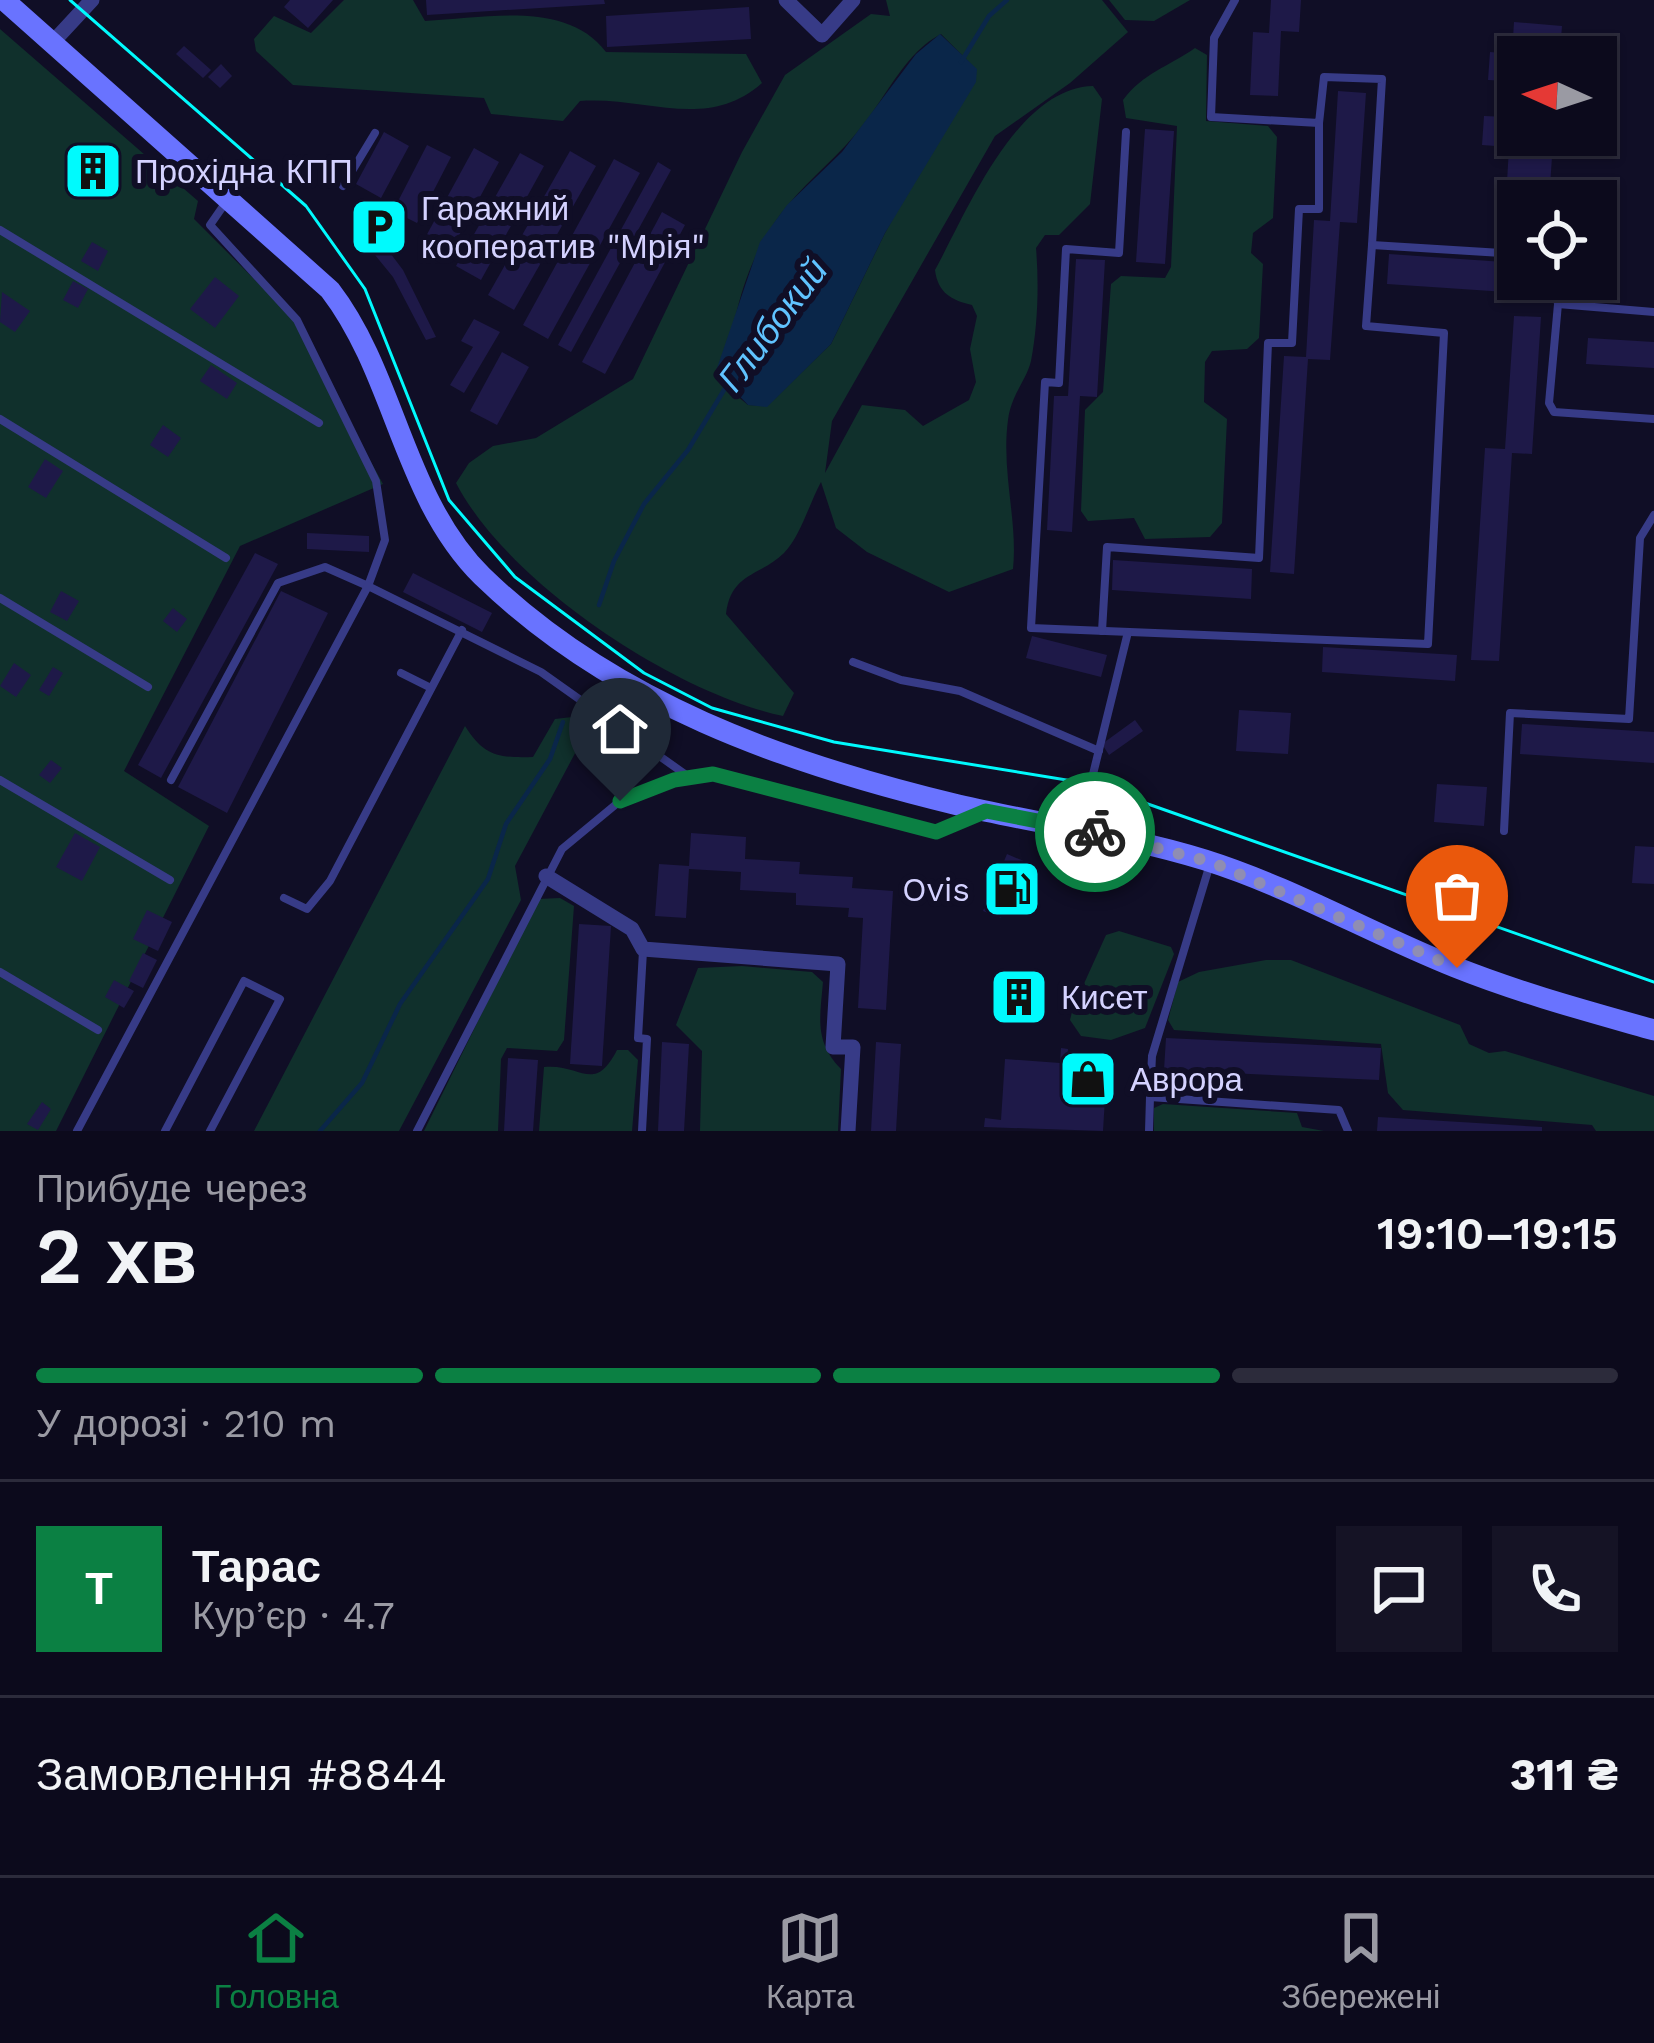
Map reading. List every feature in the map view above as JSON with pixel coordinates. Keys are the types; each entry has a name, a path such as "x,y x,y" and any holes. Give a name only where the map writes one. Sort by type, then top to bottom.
{"main road":[{"path":"4,0 302,260 351,317 448,534 479,573 626,684 724,734 986,811 1211,862 1457,968 1654,1030"}],"street":[{"path":"53,42 92,0"},
{"path":"786,0 822,35 854,0"},
{"path":"546,876 632,929 643,949 838,964 833,1047 853,1047 848,1131"}],"lane":[{"path":"1235,0 1214,38 1210,117 1319,123"},
{"path":"1102,631 1107,548 1259,559 1268,343 1292,343 1299,209 1319,209 1324,76 1382,80 1366,326 1444,333 1428,644 1102,631 1031,628 1045,382 1058,383 1066,249 1119,253 1126,131"},
{"path":"343,186 375,134"},
{"path":"77,1131 368,586 385,539 376,481 297,320 213,232 211,220 229,199"},
{"path":"0,230 319,423"},
{"path":"1372,245 1497,253"},
{"path":"1557,300 1549,403 1554,412 1654,419"},
{"path":"1558,304 1654,312"},
{"path":"0,418 226,558"},
{"path":"1504,831 1510,713 1629,719 1640,538 1654,515"},
{"path":"171,780 278,583 325,567 542,671 689,778"},
{"path":"0,598 148,687"},
{"path":"284,898 307,909 330,881 462,630"},
{"path":"1080,829 1128,632"},
{"path":"853,662 901,680 960,691 1099,751"},
{"path":"401,673 431,688"},
{"path":"417,1131 562,849 620,801 713,774 936,832 986,811"},
{"path":"0,780 170,880"},
{"path":"1149,1131 1152,1056 1211,862"},
{"path":"642,1131 647,1039 638,1038 643,949"},
{"path":"0,972 98,1030"},
{"path":"165,1131 244,981 280,999 210,1131"},
{"path":"1150,1097 1340,1110 1348,1131"}],"green space":[{"path":"344,0 413,0 425,21 498,16 547,19 570,25 606,52 746,54 762,83 741,98 697,109 580,101 563,121 491,114 484,98 293,85 256,51 254,39 274,16 311,33"},
{"path":"886,0 1102,0 1128,32 1070,83 995,136 832,421 825,473 862,405 905,410 923,426 969,400 976,382 970,349 977,316 972,305 942,290 935,270 979,187 1018,130 1040,107 1065,92 1093,86 1102,99 1090,204 1059,235 1045,235 1036,248 1033,347 1010,411 1006,439 1013,569 949,592 867,552 836,528 821,482 790,546 740,582 726,614 794,693 783,716 693,684 598,628 514,558 456,483 469,463 493,446 536,438 633,379 742,152 785,75 871,14 890,16","holes":["941,34 976,69 885,233 831,344 767,406 748,405 726,387 731,338 750,269 772,226 854,136 907,63 929,42"]},
{"path":"1109,0 1190,0 1154,21 1125,20"},
{"path":"0,29 198,201 194,219 292,317 383,484 240,546 124,771 209,826 56,1131 0,1131"},
{"path":"1195,48 1207,55 1206,121 1268,126 1277,137 1273,218 1253,233 1251,253 1263,264 1259,338 1247,349 1212,351 1205,362 1204,402 1227,419 1222,523 1210,537 1145,539 1134,518 1088,521 1081,511 1085,410 1103,392 1111,284 1121,276 1165,278 1171,267 1177,126 1126,118 1123,100 1147,77"},
{"path":"572,717 589,727 515,866 521,900 399,1131 254,1131 465,726 493,753 533,757 555,719"},
{"path":"560,898 574,906 564,1040 557,1051 507,1048 501,1059 498,1131 424,1131 538,899"},
{"path":"1119,931 1171,947 1174,954 1145,1028 1111,1040 1081,1036 1070,1020 1073,1008 1106,935"},
{"path":"1291,960 1460,1025 1469,1044 1489,1053 1505,1051 1654,1096 1654,1131 1596,1131 1592,1125 1403,1110 1388,1093 1381,1044 1174,1030 1168,1020 1178,982 1199,972"},
{"path":"698,968 812,972 823,982 823,1039 841,1069 838,1131 700,1131 702,1051 676,1025"},
{"path":"617,1050 628,1050 638,1060 632,1131 539,1131 544,1067 594,1074"},
{"path":"1163,1104 1297,1113 1302,1127 1324,1131 1154,1131 1154,1108"}],"water":[{"path":"940,34 977,69 976,82 885,233 831,344 767,407 748,405 716,371 760,242 787,205 842,152 916,54"}],"building":[{"path":"290,0 333,0 308,28 284,7"},
{"path":"426,0 604,0 605,4 427,15"},
{"path":"1271,0 1301,0 1299,32 1281,31 1278,96 1250,95 1253,32 1269,33"},
{"path":"749,7 751,39 607,47 606,16"},
{"path":"1514,22 1562,26 1561,36 1513,36"},
{"path":"184,46 211,70 203,78 176,54"},
{"path":"1490,52 1497,53 1497,80 1488,80"},
{"path":"221,64 232,76 220,88 208,77"},
{"path":"1338,91 1366,93 1357,223 1340,222 1330,360 1308,359 1294,574 1270,572 1284,356 1306,357 1314,220 1330,221"},
{"path":"1484,116 1497,117 1497,146 1482,145"},
{"path":"1145,129 1174,131 1165,264 1136,262"},
{"path":"384,132 409,146 381,198 356,184"},
{"path":"427,145 451,157 417,223 393,211"},
{"path":"474,148 499,162 450,252 425,238"},
{"path":"570,151 596,166 514,310 488,295"},
{"path":"520,153 544,166 481,280 456,266"},
{"name":"Прохідна КПП","path":"90,154 111,167 97,189 76,176"},
{"path":"1508,156 1552,157 1550,180 1507,180"},
{"path":"614,159 640,173 548,339 523,325"},
{"path":"658,162 671,170 571,352 558,345"},
{"path":"662,212 685,225 605,374 582,362"},
{"path":"381,241 403,270 436,337 426,340 393,277 371,250"},
{"path":"92,242 108,251 98,271 81,261"},
{"path":"1389,254 1497,262 1497,291 1387,284"},
{"path":"1076,259 1105,260 1097,397 1080,396 1072,532 1047,530 1054,396 1068,396"},
{"path":"215,277 239,296 215,328 190,309"},
{"path":"73,281 88,289 78,308 63,300"},
{"path":"2,292 30,311 15,332 0,322"},
{"path":"1514,316 1541,317 1532,454 1512,453 1499,661 1471,660 1485,448 1505,449"},
{"path":"474,319 500,332 464,393 450,385 473,347 461,341"},
{"path":"1588,338 1654,342 1654,368 1586,364"},
{"path":"502,352 529,367 497,425 470,411"},
{"path":"211,365 237,383 227,399 200,381"},
{"path":"163,425 181,438 168,457 150,445"},
{"path":"45,459 63,471 46,498 28,487"},
{"path":"307,533 369,536 369,552 307,549"},
{"path":"255,553 278,564 161,778 138,765"},
{"path":"1113,560 1252,569 1251,599 1112,590"},
{"path":"413,573 492,613 482,632 403,592"},
{"path":"61,591 79,601 67,621 50,612"},
{"path":"281,591 328,613 227,813 178,787"},
{"path":"173,608 187,619 177,632 163,621"},
{"path":"1032,636 1107,655 1101,677 1026,658"},
{"path":"1323,647 1457,655 1455,681 1322,672"},
{"path":"14,663 31,675 16,697 0,686"},
{"path":"53,667 63,673 49,696 39,690"},
{"path":"1239,710 1291,713 1288,754 1236,751"},
{"path":"1135,720 1143,731 1109,755 1102,744"},
{"path":"1522,724 1654,732 1654,763 1520,754"},
{"path":"51,760 62,768 50,783 39,775"},
{"path":"1437,784 1487,787 1484,826 1434,822"},
{"path":"75,833 100,847 82,881 56,867"},
{"path":"691,833 746,837 745,859 800,862 799,874 853,877 852,888 893,891 886,1010 858,1008 863,918 848,917 849,908 796,905 796,893 740,890 741,872 689,869 686,918 655,916 659,864 689,866"},
{"path":"1635,846 1654,847 1654,884 1632,883"},
{"path":"1007,854 1026,862 1001,918 983,911"},
{"path":"147,910 172,922 158,951 133,939"},
{"path":"579,924 611,926 602,1066 570,1064"},
{"path":"143,953 157,960 143,988 129,981"},
{"path":"114,980 134,991 124,1008 105,997"},
{"name":"Кисет","path":"1008,986 1030,987 1029,1002 992,1001 992,992 1008,992"},
{"path":"1166,1038 1381,1048 1379,1080 1164,1070"},
{"path":"662,1042 689,1044 684,1131 658,1131"},
{"path":"876,1042 901,1044 896,1131 871,1131"},
{"path":"1061,1048 1068,1049 1067,1063 1107,1066 1103,1131 984,1127 985,1118 1001,1120 1005,1059 1060,1063"},
{"path":"508,1058 538,1060 533,1131 504,1131"},
{"path":"42,1102 51,1109 38,1130 27,1124"},
{"path":"1378,1117 1542,1127 1542,1131 1377,1131"}],"waterway":[{"name":"Глибокий","path":"961,62 989,16 1007,0"},
{"name":"Глибокий","path":"599,605 614,561 644,504 688,450 727,385"},
{"name":"Глибокий","path":"320,1131 362,1083 400,1004 488,879 506,824 550,759 563,722"}],"tram line":[{"path":"70,0 306,206 365,289 449,500 515,577 644,673 712,708 834,742 1091,784 1654,982"}],"way so far":[{"path":"1095,832 1211,862 1457,968"}],"place":[{"name":"Прохідна КПП","path":"93,171"},
{"name":"Гаражний кооператив \"Мрія\"","path":"379,227"},
{"name":"Ovis","path":"1012,889"},
{"name":"Кисет","path":"1019,997"},
{"name":"Аврора","path":"1088,1079"}],"route":[{"path":"620,801 674,780 713,774 936,832 986,811 1095,832"}]}
